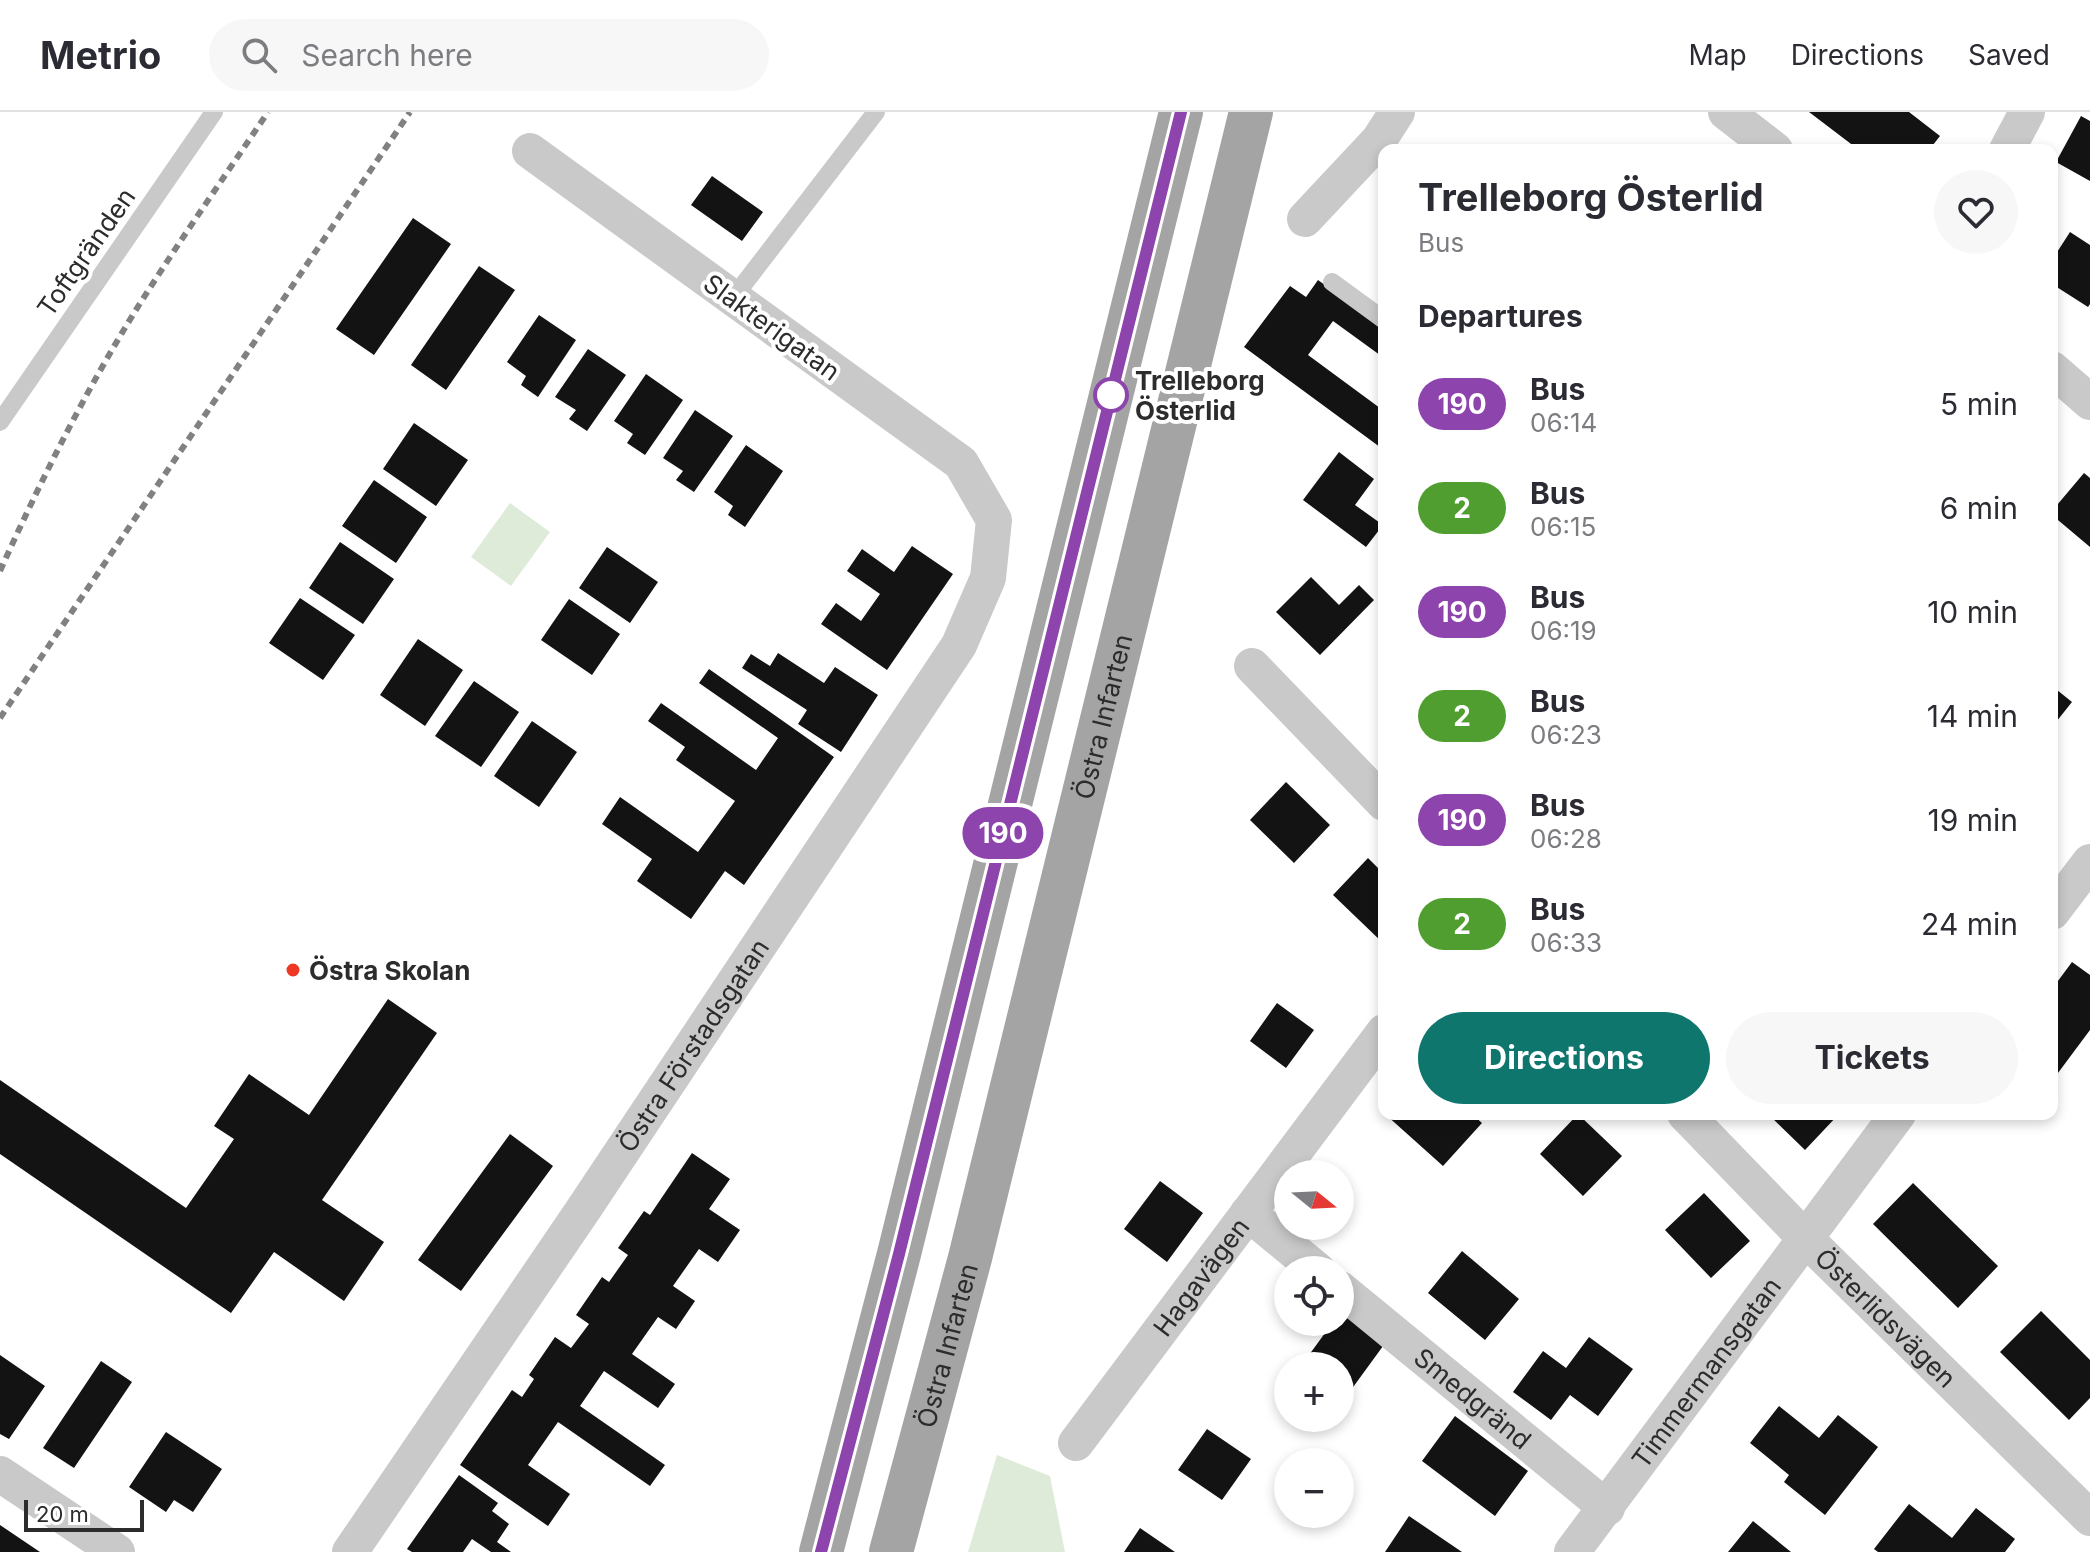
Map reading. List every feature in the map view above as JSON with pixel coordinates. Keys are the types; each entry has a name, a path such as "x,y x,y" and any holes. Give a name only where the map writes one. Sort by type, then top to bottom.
{"main road":[{"path":"821,1552 899,1254 1181,112"},
{"name":"Östra Infarten","path":"891,1552 970,1258 1251,112"}],"street":[{"path":"1305,219 1379,140 1397,112"},
{"path":"1726,112 1767,144"},
{"path":"2010,144 2027,112"},
{"name":"Slakterigatan","path":"530,151 961,463 994,520"},
{"name":"Östra Förstadsgatan","path":"350,1552 583,1210 959,645 988,578 994,520"},
{"path":"1252,666 1378,797"},
{"path":"2058,904 2090,862"},
{"name":"Hagavägen","path":"1076,1443 1378,1040"},
{"name":"Österlidsvägen","path":"1691,1120 1805,1238 2090,1518"},
{"name":"Timmermansgatan","path":"1572,1552 1894,1120"},
{"path":"1248,1213 1300,1256"},
{"name":"Smedgränd","path":"1354,1300 1607,1508"},
{"path":"0,1474 117,1552"}],"lane":[{"name":"Toftgränden","path":"0,422 214,112"},
{"path":"733,298 876,112"},
{"path":"1332,282 1378,316"}],"green space":[{"path":"510,503 550,532 511,586 471,557"},
{"path":"997,1455 1050,1476 1065,1552 968,1552"}],"building":[{"path":"1809,112 1909,112 1940,136 1934,144 1851,144"},
{"path":"2081,116 2090,121 2090,181 2058,163"},
{"path":"712,176 763,212 742,241 691,205"},
{"path":"413,218 451,244 374,355 336,329"},
{"path":"2070,232 2090,245 2088,307 2058,288 2058,251"},
{"path":"479,266 515,290 446,390 411,365"},
{"path":"1318,280 1378,324 1378,354 1333,321 1308,355 1378,407 1378,446 1244,347 1290,286 1306,297"},
{"path":"539,315 576,340 538,397 521,385 526,376 507,362"},
{"path":"588,349 626,375 587,431 569,419 576,410 555,397"},
{"path":"646,374 683,400 645,455 627,443 633,434 614,421"},
{"path":"695,410 733,436 694,492 676,480 683,471 663,458"},
{"path":"414,423 468,460 436,506 383,469"},
{"path":"746,445 783,471 745,527 728,515 733,506 714,492"},
{"path":"1339,452 1374,479 1355,505 1378,521 1378,531 1366,547 1303,500"},
{"path":"2084,473 2090,478 2090,547 2058,520 2058,504"},
{"path":"374,480 427,517 396,563 342,526"},
{"path":"340,542 394,579 363,624 309,588"},
{"path":"912,546 953,574 887,670 821,624 836,603 861,621 880,594 847,571 862,549 894,572"},
{"path":"607,547 658,582 630,623 579,588"},
{"path":"1311,577 1339,605 1359,585 1374,600 1320,655 1276,612"},
{"path":"300,598 355,635 323,680 269,643"},
{"path":"569,599 620,634 592,675 541,640"},
{"path":"418,639 463,670 425,726 380,695"},
{"path":"778,653 824,683 835,667 878,695 841,752 798,724 807,710 742,668 751,654 770,666"},
{"path":"709,669 834,757 744,885 725,871 691,919 637,881 652,859 602,824 620,797 698,852 735,801 676,760 685,747 648,721 661,703 756,770 778,738 699,683"},
{"path":"474,681 519,712 481,767 435,736"},
{"path":"2058,691 2072,702 2058,720"},
{"path":"532,721 577,752 539,807 494,776"},
{"path":"1286,782 1330,825 1294,863 1250,820"},
{"path":"1368,858 1378,868 1378,938 1333,895"},
{"path":"2072,962 2090,975 2090,1030 2058,1073 2058,981"},
{"path":"388,999 437,1033 322,1200 384,1242 344,1301 274,1252 231,1313 0,1154 0,1080 186,1208 234,1139 214,1126 249,1074 309,1115"},
{"path":"1277,1003 1314,1030 1286,1068 1250,1041"},
{"path":"1392,1120 1479,1120 1482,1123 1443,1166"},
{"path":"1572,1120 1584,1120 1622,1156 1583,1196 1540,1154"},
{"path":"1774,1120 1833,1120 1805,1150"},
{"path":"510,1134 553,1166 461,1291 418,1260"},
{"path":"692,1153 730,1179 709,1209 740,1230 718,1262 699,1249 673,1286 695,1301 676,1329 658,1317 632,1354 675,1384 658,1408 604,1371 580,1406 665,1465 650,1486 558,1422 528,1465 570,1494 548,1526 460,1465 512,1390 522,1397 534,1379 529,1375 555,1337 571,1348 589,1324 576,1315 602,1277 609,1282 628,1255 618,1248 644,1211 650,1215"},
{"path":"1160,1181 1203,1213 1167,1262 1124,1229"},
{"path":"1913,1183 1998,1266 1958,1308 1873,1224"},
{"path":"1704,1193 1750,1241 1711,1278 1665,1230"},
{"path":"1462,1251 1519,1299 1485,1340 1428,1293"},
{"path":"2041,1311 2090,1360 2090,1398 2069,1420 2000,1352"},
{"path":"1354,1318 1386,1342 1354,1386 1354,1352 1311,1352 1323,1336 1354,1336"},
{"path":"1589,1337 1633,1369 1598,1416 1570,1395 1551,1420 1513,1392 1543,1351 1566,1368"},
{"path":"0,1355 45,1386 9,1439 0,1434"},
{"path":"101,1361 132,1382 74,1468 43,1448"},
{"path":"1779,1406 1819,1438 1838,1415 1878,1447 1825,1515 1784,1482 1789,1475 1750,1443"},
{"path":"1455,1416 1528,1471 1495,1516 1422,1461"},
{"path":"1207,1429 1251,1459 1222,1500 1178,1470"},
{"path":"166,1432 222,1469 193,1512 174,1500 166,1512 129,1487"},
{"path":"459,1475 498,1503 492,1511 509,1524 497,1542 511,1552 491,1552 472,1539 463,1552 412,1552 407,1549"},
{"path":"1909,1504 1952,1538 1976,1508 2015,1539 2005,1552 1878,1552 1874,1549"},
{"path":"1409,1516 1462,1552 1385,1552"},
{"path":"1753,1521 1791,1552 1728,1552"},
{"path":"0,1525 40,1552 0,1552"},
{"path":"1140,1528 1175,1552 1124,1552"}],"railway":[{"path":"0,571 65,436 119,337 268,112"},
{"path":"0,718 410,112"}],"bus line":[{"name":"190","path":"821,1552 899,1254 1181,112"}],"place":[{"name":"Trelleborg Österlid","path":"1111,395"},
{"name":"Östra Skolan","path":"293,970"}]}
